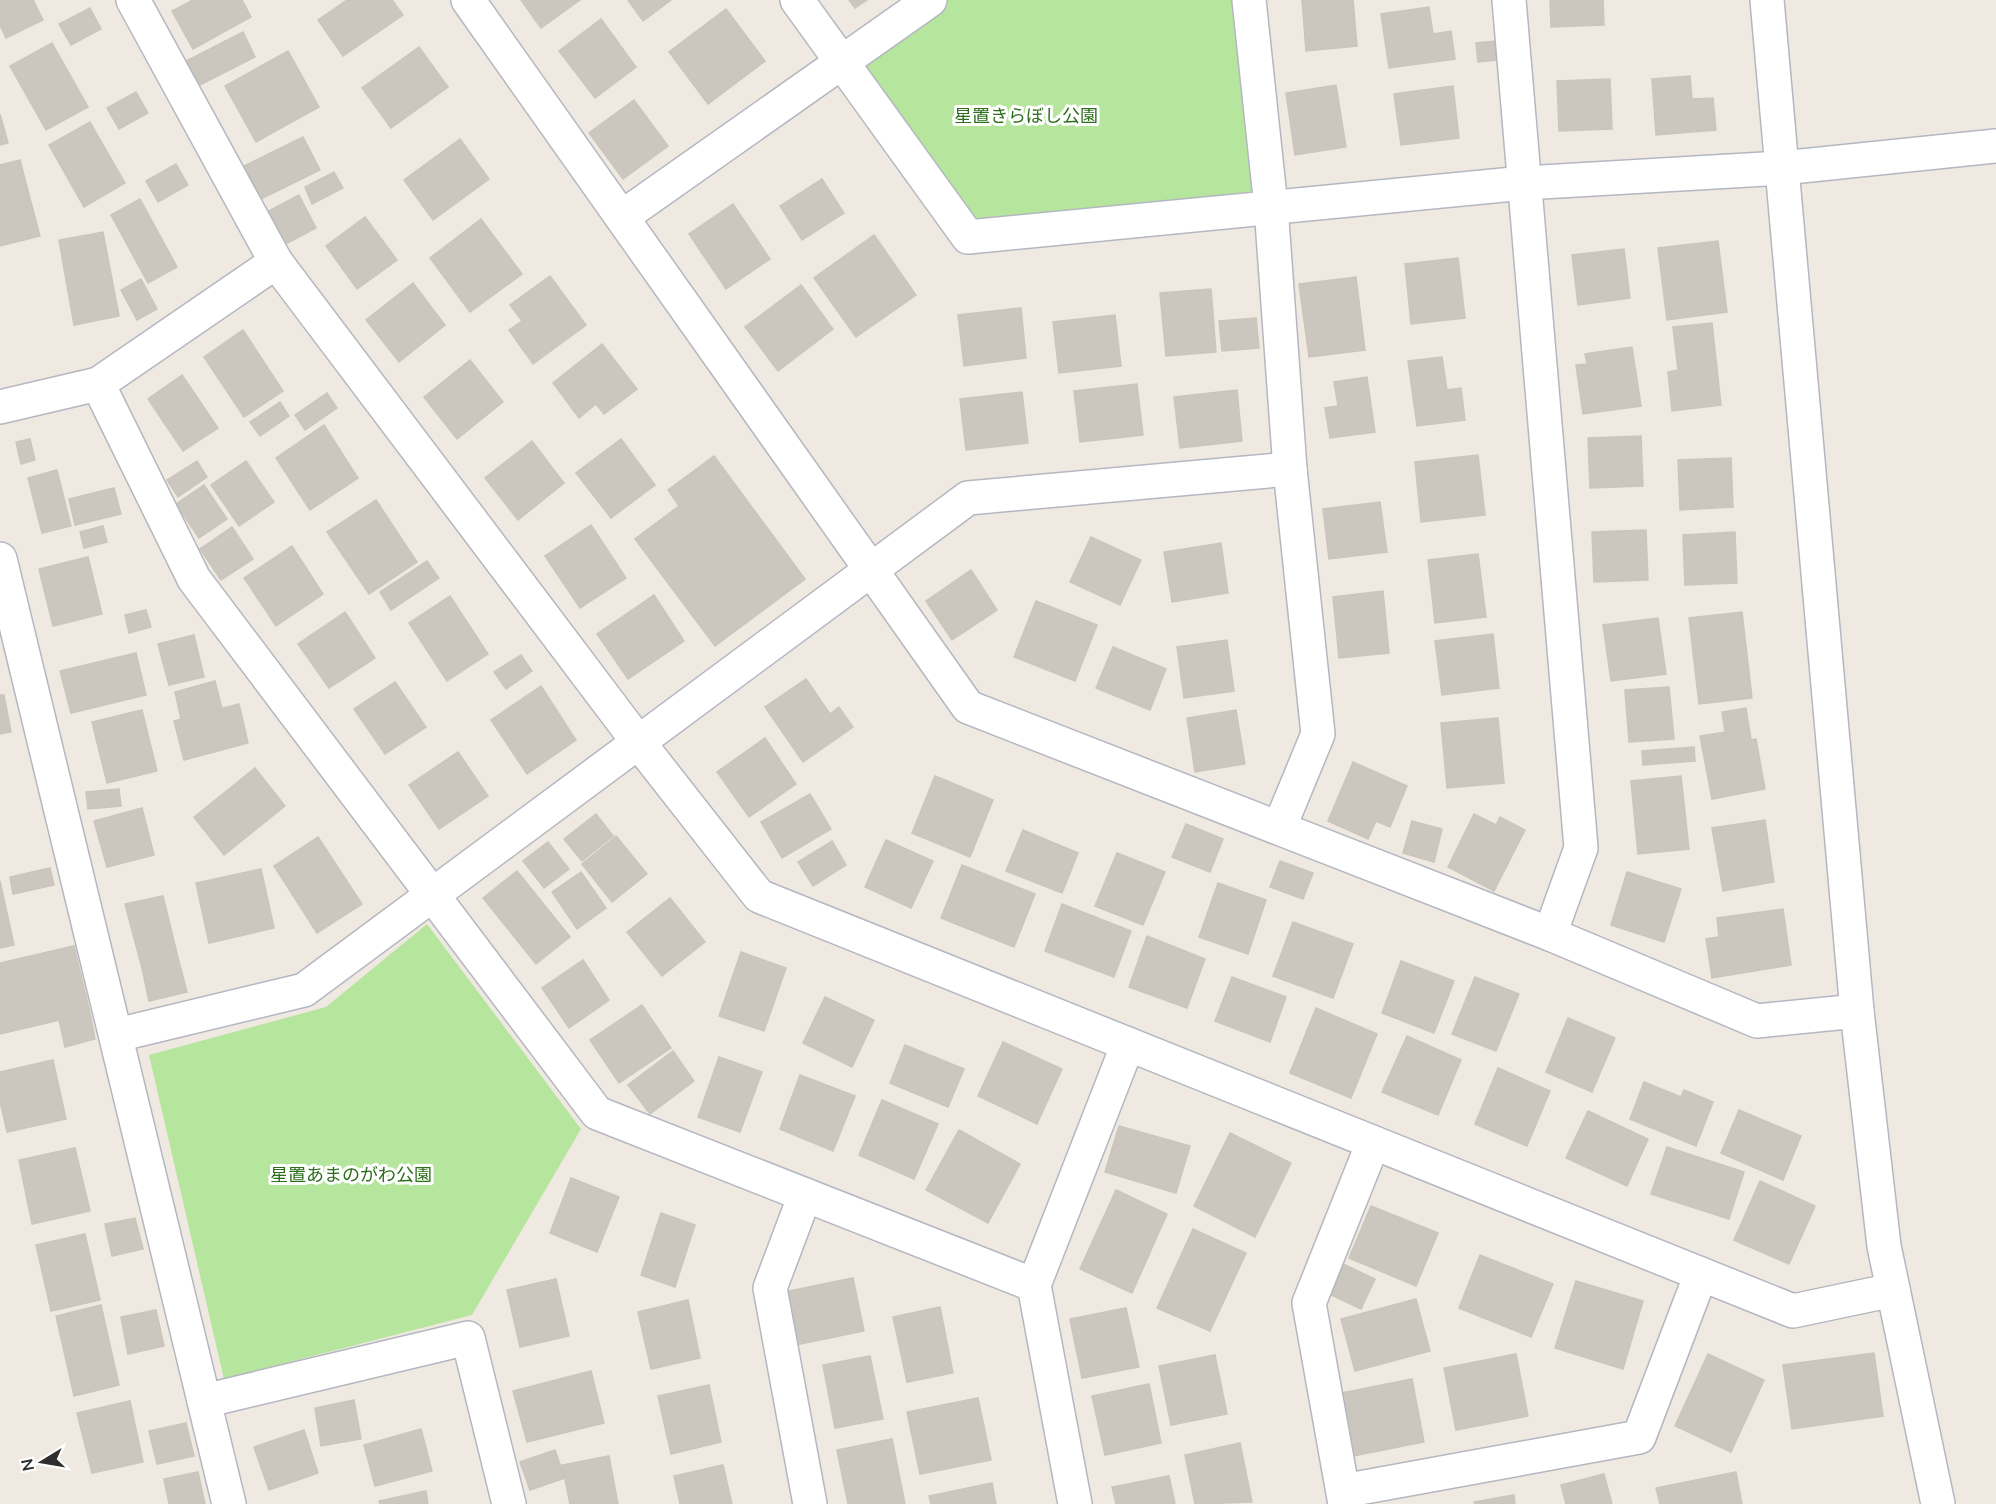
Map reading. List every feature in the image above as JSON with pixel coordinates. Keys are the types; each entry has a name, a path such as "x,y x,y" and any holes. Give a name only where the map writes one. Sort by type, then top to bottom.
{"street":[{"path":"133,0 276,261 639,743 759,896 1793,1311 1893,1290"},
{"path":"468,0 969,707 1280,826 1550,934 1756,1021 1857,1011"},
{"path":"797,0 968,237 1524,183 1782,168 1996,146"},
{"path":"621,217 930,0"},
{"path":"1249,0 1271,207 1290,469 1318,734 1280,826"},
{"path":"1509,0 1581,848 1550,934"},
{"path":"1767,0 1857,1011 1884,1246 1938,1504"},
{"path":"0,407 98,384 276,261"},
{"path":"98,384 194,579 597,1113 1034,1285"},
{"path":"117,1035 304,990 968,498 1290,469"},
{"path":"0,558 229,1504"},
{"path":"1075,1504 1034,1285 1128,1044"},
{"path":"1373,1143 1309,1303 1344,1497 1639,1437 1701,1274"},
{"path":"805,1195 770,1288 810,1504"},
{"path":"204,1401 468,1338 509,1504"}],"green space":[{"name":"星置きらぼし公園","path":"930,0 1249,0 1271,207 968,237 842,62"},
{"name":"星置あまのがわ公園","path":"427,924 581,1129 472,1315 224,1379 149,1055 326,1007"}],"building":[{"path":"0,0 33,0 43,20 6,38 0,25"},
{"path":"193,0 242,0 251,17 193,49 172,11"},
{"path":"347,0 392,0 403,15 343,56 318,20"},
{"path":"521,0 580,0 541,28"},
{"path":"628,0 671,0 643,21"},
{"path":"849,0 867,0 855,8"},
{"path":"1302,0 1353,0 1357,46 1306,51"},
{"path":"1550,0 1603,0 1604,25 1551,27"},
{"path":"1429,7 1433,34 1451,31 1455,59 1389,68 1381,14"},
{"path":"90,8 101,29 71,45 59,24"},
{"path":"726,9 765,61 708,104 669,52"},
{"path":"601,19 636,67 595,98 559,51"},
{"path":"243,32 255,57 196,87 184,62"},
{"path":"1496,41 1498,60 1478,62 1476,43"},
{"path":"52,43 88,107 46,130 10,66"},
{"path":"419,47 448,87 391,128 362,88"},
{"path":"288,51 319,107 256,142 225,86"},
{"path":"1690,76 1692,99 1713,98 1716,130 1656,135 1652,79"},
{"path":"1610,79 1612,129 1559,131 1557,81"},
{"path":"1336,85 1346,147 1295,155 1286,93"},
{"path":"1453,86 1459,138 1401,145 1394,94"},
{"path":"136,92 148,113 119,129 107,108"},
{"path":"634,100 668,146 623,179 589,133"},
{"path":"0,114 8,143 0,145"},
{"path":"90,122 125,183 84,207 49,145"},
{"path":"303,137 320,170 259,200 242,167"},
{"path":"460,139 489,179 433,220 404,180"},
{"path":"20,160 32,206 0,215 0,165"},
{"path":"176,164 188,185 158,202 146,181"},
{"path":"334,172 343,188 312,204 305,187"},
{"path":"822,179 844,213 802,240 780,206"},
{"path":"299,195 316,228 278,248 261,215"},
{"path":"140,199 177,267 148,283 111,215"},
{"path":"733,204 770,259 726,289 689,234"},
{"path":"32,206 40,236 0,246 0,215"},
{"path":"365,217 397,260 357,289 326,246"},
{"path":"481,219 522,274 470,312 430,258"},
{"path":"103,232 119,316 74,325 59,240"},
{"path":"874,235 916,295 856,337 814,278"},
{"path":"1718,241 1727,312 1667,320 1658,248"},
{"path":"1624,249 1630,298 1578,305 1572,255"},
{"path":"1458,258 1465,318 1411,324 1405,264"},
{"path":"550,276 586,325 533,364 509,330 522,321 510,305"},
{"path":"1356,277 1365,350 1309,357 1299,284"},
{"path":"141,279 157,309 137,320 121,290"},
{"path":"413,283 445,325 399,362 366,320"},
{"path":"801,285 833,329 778,371 745,327"},
{"path":"1211,289 1216,352 1166,356 1160,293"},
{"path":"1021,308 1026,358 964,366 958,315"},
{"path":"1115,315 1121,366 1059,373 1053,322"},
{"path":"1256,318 1259,348 1222,351 1219,321"},
{"path":"1712,323 1721,405 1672,411 1668,372 1678,370 1673,327"},
{"path":"243,330 283,391 244,417 204,357"},
{"path":"602,344 637,389 604,414 596,404 579,418 553,383"},
{"path":"1632,347 1641,406 1583,414 1576,365 1587,364 1585,354"},
{"path":"1442,357 1447,390 1461,388 1465,420 1417,426 1408,361"},
{"path":"470,360 503,402 457,439 424,397"},
{"path":"182,375 218,428 183,451 148,399"},
{"path":"1367,377 1375,432 1330,438 1325,408 1338,406 1334,382"},
{"path":"1137,384 1143,435 1080,442 1074,391"},
{"path":"1237,390 1242,441 1180,448 1174,397"},
{"path":"1022,392 1028,443 966,450 960,399"},
{"path":"327,393 337,408 305,430 295,415"},
{"path":"280,402 289,416 260,436 250,422"},
{"path":"324,425 358,478 310,510 276,458"},
{"path":"1641,436 1643,486 1590,488 1588,438"},
{"path":"30,439 35,460 21,464 16,442"},
{"path":"621,439 655,485 611,518 576,473"},
{"path":"532,441 564,483 518,520 485,478"},
{"path":"1478,455 1485,515 1421,522 1415,462"},
{"path":"714,456 805,579 715,646 635,539 679,506 668,490"},
{"path":"1731,458 1733,507 1680,510 1678,460"},
{"path":"197,461 207,477 178,497 167,480"},
{"path":"246,461 274,502 239,526 211,485"},
{"path":"57,470 71,526 42,533 28,478"},
{"path":"204,485 227,519 199,538 176,504"},
{"path":"114,488 121,514 75,525 69,499"},
{"path":"376,500 417,562 369,594 327,532"},
{"path":"1380,502 1387,552 1329,559 1323,509"},
{"path":"591,525 626,578 580,608 545,556"},
{"path":"103,526 107,542 84,548 80,532"},
{"path":"232,527 253,559 221,580 200,549"},
{"path":"1646,530 1648,580 1594,582 1592,532"},
{"path":"1735,532 1737,583 1685,585 1683,535"},
{"path":"1091,537 1141,560 1120,605 1070,582"},
{"path":"1221,543 1228,593 1172,602 1164,552"},
{"path":"292,546 323,594 276,626 244,578"},
{"path":"1478,554 1486,617 1435,623 1428,560"},
{"path":"88,557 102,614 53,626 39,569"},
{"path":"427,561 439,578 391,610 380,592"},
{"path":"971,570 997,610 952,640 926,601"},
{"path":"1383,591 1389,653 1339,658 1333,597"},
{"path":"654,595 684,641 628,679 597,634"},
{"path":"450,596 488,654 447,681 409,623"},
{"path":"1036,601 1097,625 1075,681 1014,657"},
{"path":"146,610 151,627 129,633 125,615"},
{"path":"345,612 375,658 329,688 298,644"},
{"path":"1742,612 1752,698 1699,704 1689,618"},
{"path":"1658,618 1666,674 1611,681 1603,625"},
{"path":"1493,634 1499,688 1442,695 1435,641"},
{"path":"194,635 204,677 169,685 158,644"},
{"path":"1227,640 1234,691 1184,698 1177,647"},
{"path":"1113,647 1166,669 1150,710 1096,688"},
{"path":"136,653 146,695 71,713 60,671"},
{"path":"521,655 532,671 506,689 494,672"},
{"path":"806,679 830,714 839,707 853,727 803,762 765,707"},
{"path":"215,681 222,709 181,719 175,692"},
{"path":"395,682 426,727 385,754 354,709"},
{"path":"541,686 576,740 527,774 491,720"},
{"path":"1669,687 1674,739 1629,742 1625,690"},
{"path":"0,695 4,695 11,732 0,734"},
{"path":"239,704 248,743 184,760 174,721"},
{"path":"1746,708 1751,740 1756,739 1765,789 1712,799 1700,736 1725,732 1722,712"},
{"path":"142,710 157,771 107,783 92,722"},
{"path":"1236,710 1245,764 1195,772 1187,718"},
{"path":"1498,718 1504,783 1447,788 1441,723"},
{"path":"765,738 796,784 749,817 717,772"},
{"path":"1694,747 1695,761 1643,765 1642,751"},
{"path":"458,752 488,796 439,829 409,785"},
{"path":"1353,762 1407,786 1390,827 1376,821 1368,839 1328,821"},
{"path":"255,768 285,806 224,855 194,817"},
{"path":"935,776 993,800 970,857 912,833"},
{"path":"1681,776 1689,849 1638,854 1631,781"},
{"path":"119,789 121,806 88,809 86,792"},
{"path":"810,794 831,829 782,858 761,822"},
{"path":"142,808 154,855 107,867 94,821"},
{"path":"596,814 613,836 582,861 564,839"},
{"path":"1474,814 1496,825 1500,817 1525,830 1494,891 1448,867"},
{"path":"1765,820 1774,882 1723,891 1712,828"},
{"path":"1412,821 1442,829 1434,862 1403,853"},
{"path":"1186,824 1223,839 1210,872 1172,857"},
{"path":"1023,830 1078,853 1062,893 1006,871"},
{"path":"616,836 647,874 612,902 582,864"},
{"path":"318,837 362,904 317,933 274,866"},
{"path":"886,840 933,861 911,908 865,887"},
{"path":"832,841 846,865 813,886 798,862"},
{"path":"548,842 569,869 544,888 523,861"},
{"path":"1117,853 1165,872 1143,925 1095,906"},
{"path":"1280,861 1313,873 1303,899 1270,887"},
{"path":"962,865 1035,894 1014,947 941,918"},
{"path":"50,868 54,885 13,894 10,877"},
{"path":"261,869 274,928 209,943 196,883"},
{"path":"517,871 570,937 536,964 483,898"},
{"path":"581,872 606,908 577,929 552,892"},
{"path":"1627,872 1681,889 1664,942 1611,925"},
{"path":"0,881 14,945 0,948"},
{"path":"1218,883 1266,900 1248,954 1199,937"},
{"path":"163,896 178,958 142,968 125,904"},
{"path":"670,898 705,942 662,976 627,932"},
{"path":"1062,904 1131,931 1114,977 1045,951"},
{"path":"1783,909 1791,965 1712,978 1706,939 1719,937 1717,918"},
{"path":"1293,922 1353,944 1333,998 1273,976"},
{"path":"1147,936 1205,959 1187,1008 1129,987"},
{"path":"74,946 90,1013 0,1034 0,963"},
{"path":"741,952 786,968 764,1031 719,1016"},
{"path":"178,958 187,992 149,1001 142,968"},
{"path":"583,960 609,1000 569,1028 542,988"},
{"path":"1401,961 1454,981 1434,1033 1382,1013"},
{"path":"1232,977 1286,997 1270,1042 1215,1021"},
{"path":"1475,977 1519,994 1496,1051 1452,1034"},
{"path":"825,997 874,1020 852,1067 803,1043"},
{"path":"642,1005 671,1048 619,1083 590,1040"},
{"path":"1316,1008 1377,1034 1351,1098 1290,1073"},
{"path":"90,1013 95,1039 65,1047 59,1020"},
{"path":"1568,1018 1615,1038 1592,1092 1546,1072"},
{"path":"1407,1036 1461,1060 1438,1115 1382,1092"},
{"path":"1003,1042 1062,1069 1037,1124 978,1096"},
{"path":"905,1045 964,1069 948,1107 890,1083"},
{"path":"673,1051 694,1081 650,1114 628,1085"},
{"path":"719,1057 762,1072 740,1132 698,1117"},
{"path":"53,1060 66,1119 7,1132 0,1101 0,1072"},
{"path":"1498,1068 1550,1091 1527,1146 1475,1124"},
{"path":"800,1075 855,1096 833,1151 780,1129"},
{"path":"1644,1082 1681,1097 1684,1090 1713,1102 1696,1146 1630,1119"},
{"path":"882,1100 938,1124 914,1179 859,1155"},
{"path":"1739,1110 1801,1136 1783,1180 1721,1153"},
{"path":"1588,1111 1648,1139 1627,1186 1566,1158"},
{"path":"1119,1126 1190,1146 1176,1193 1105,1172"},
{"path":"959,1130 1020,1164 988,1223 926,1190"},
{"path":"1230,1133 1291,1163 1255,1237 1194,1206"},
{"path":"1667,1147 1744,1172 1729,1219 1651,1194"},
{"path":"75,1148 90,1211 32,1224 19,1160"},
{"path":"571,1178 619,1197 597,1252 550,1233"},
{"path":"1760,1181 1815,1206 1789,1264 1734,1240"},
{"path":"1116,1190 1167,1214 1132,1293 1080,1269"},
{"path":"1371,1206 1438,1233 1416,1286 1349,1258"},
{"path":"661,1213 695,1225 675,1287 641,1275"},
{"path":"135,1218 143,1249 112,1256 105,1224"},
{"path":"1193,1229 1246,1253 1210,1331 1157,1308"},
{"path":"85,1234 100,1300 51,1311 36,1245"},
{"path":"1480,1255 1553,1284 1531,1337 1459,1308"},
{"path":"1343,1264 1375,1279 1361,1309 1329,1294"},
{"path":"853,1278 864,1331 790,1346 779,1293"},
{"path":"556,1279 569,1336 520,1347 507,1290"},
{"path":"1576,1281 1643,1301 1623,1369 1555,1348"},
{"path":"1416,1299 1430,1351 1355,1371 1341,1319"},
{"path":"688,1300 700,1358 651,1369 638,1312"},
{"path":"101,1305 119,1385 74,1396 56,1316"},
{"path":"940,1307 953,1373 907,1382 893,1317"},
{"path":"1126,1308 1139,1367 1082,1378 1070,1319"},
{"path":"156,1310 164,1346 128,1354 121,1317"},
{"path":"1874,1353 1883,1416 1792,1429 1783,1365"},
{"path":"1516,1354 1528,1416 1456,1430 1444,1368"},
{"path":"1708,1354 1764,1380 1731,1452 1675,1426"},
{"path":"1215,1355 1227,1414 1171,1425 1159,1366"},
{"path":"870,1356 883,1419 835,1428 823,1365"},
{"path":"591,1371 604,1423 527,1442 513,1391"},
{"path":"1412,1379 1424,1442 1353,1456 1341,1393"},
{"path":"1149,1384 1161,1443 1105,1455 1092,1396"},
{"path":"709,1385 721,1442 671,1454 658,1396"},
{"path":"978,1398 991,1460 920,1474 907,1412"},
{"path":"354,1400 361,1439 321,1446 315,1408"},
{"path":"130,1401 143,1462 92,1473 77,1413"},
{"path":"186,1423 194,1456 157,1464 149,1431"},
{"path":"421,1429 432,1471 375,1486 364,1445"},
{"path":"304,1430 318,1473 269,1490 254,1447"},
{"path":"892,1439 905,1504 848,1504 837,1450"},
{"path":"1240,1443 1252,1502 1195,1504 1185,1455"},
{"path":"555,1450 565,1478 530,1490 520,1462"},
{"path":"609,1456 618,1504 570,1504 562,1465"},
{"path":"723,1465 732,1504 680,1504 674,1476"},
{"path":"198,1472 205,1504 169,1504 164,1479"},
{"path":"1736,1472 1742,1504 1660,1504 1656,1488"},
{"path":"1604,1474 1612,1504 1566,1504 1561,1485"},
{"path":"1169,1476 1175,1504 1116,1504 1112,1487"},
{"path":"992,1483 996,1504 931,1504 929,1496"},
{"path":"426,1491 428,1504 380,1504 379,1501"},
{"path":"1514,1495 1515,1504 1475,1504 1474,1502"}]}
